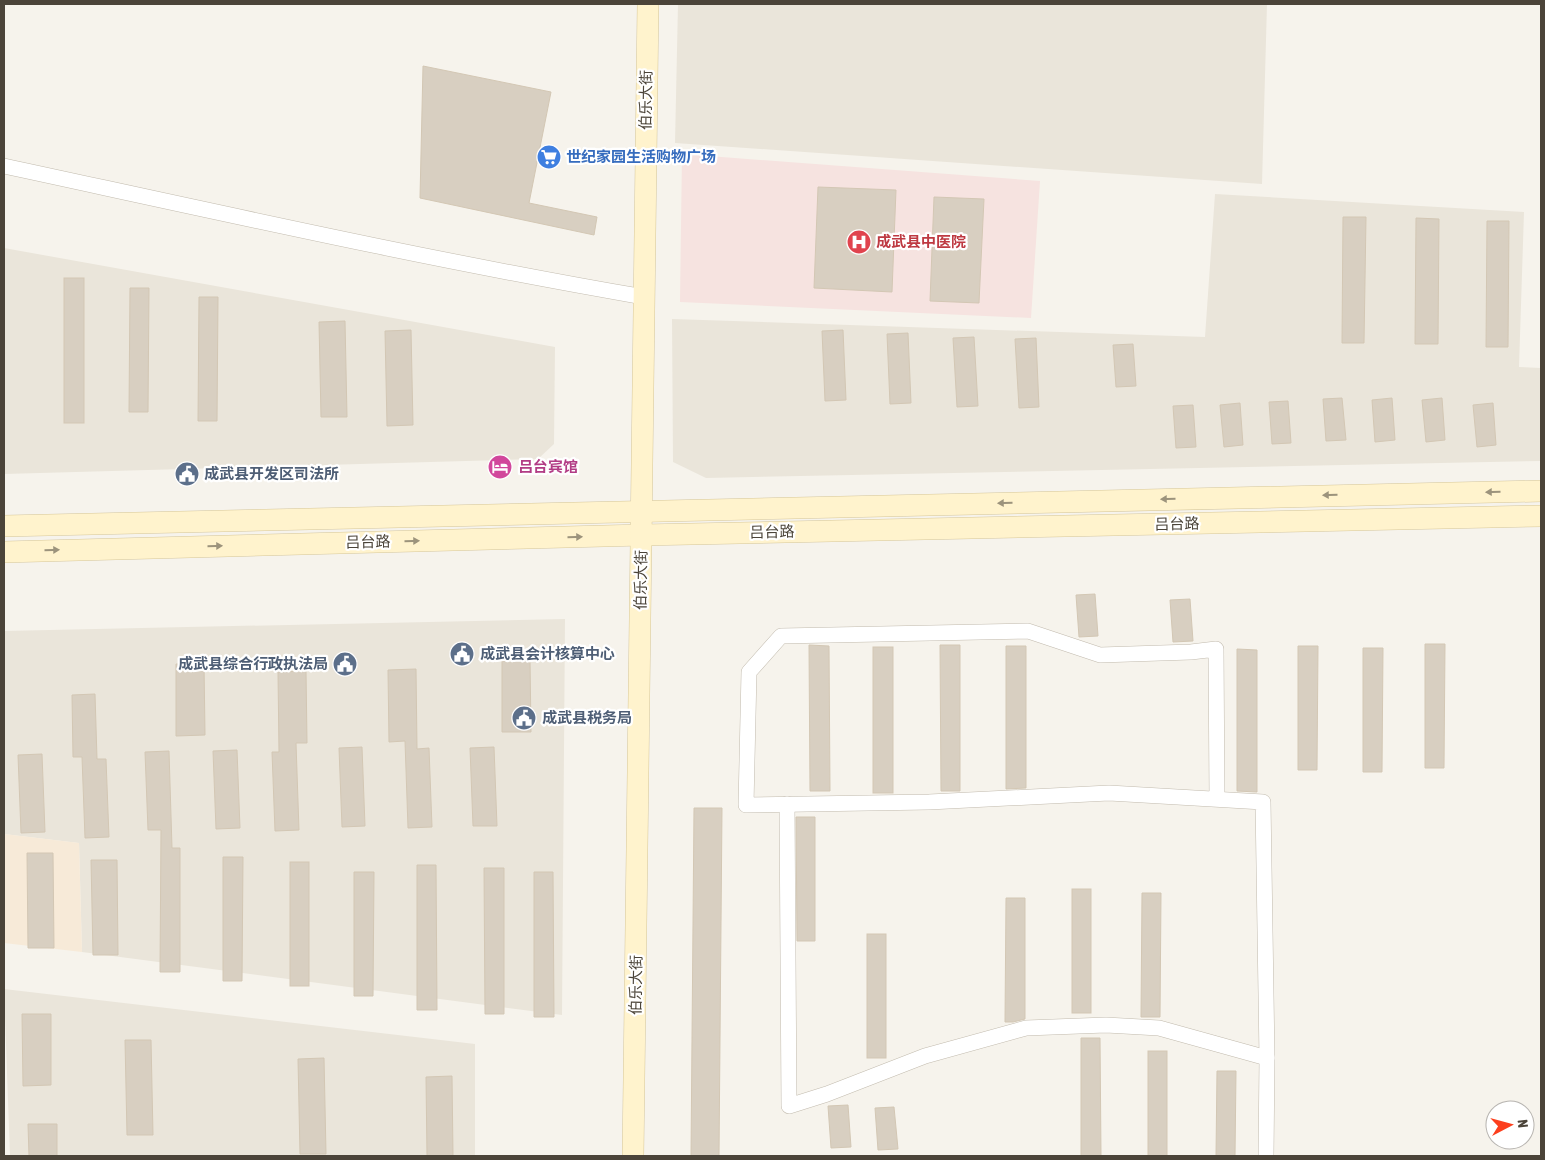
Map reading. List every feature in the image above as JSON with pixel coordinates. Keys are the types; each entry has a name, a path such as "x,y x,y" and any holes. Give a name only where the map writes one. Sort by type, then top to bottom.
{"main road":[{"name":"伯乐大街","path":"633,1156 648,4"},
{"name":"吕台路","path":"4,526 1541,490"},
{"name":"吕台路","path":"4,552 642,535 1541,516"}],"street":[{"path":"4,166 526,276 644,297"},
{"path":"1218,799 1216,649 1191,652 1100,655 1028,631 780,636 749,672 746,805 928,802 1109,793 1263,802 1267,1058 1266,1156"},
{"path":"787,804 789,1106 827,1094 925,1056 1026,1028 1106,1025 1159,1028 1267,1058"}],"shaded area":[{"path":"678,4 1267,4 1262,184 675,143"},
{"name":"成武县中医院","path":"682,154 1040,181 1031,318 680,302"},
{"path":"1215,194 1524,212 1519,367 1541,368 1541,461 706,478 673,462 672,319 1205,337"},
{"path":"4,248 555,347 554,444 538,459 4,474"},
{"path":"565,619 562,1015 82,952 79,843 4,834 4,631"},
{"path":"4,834 79,843 82,952 4,943"},
{"path":"4,989 475,1044 475,1156 10,1156"}],"building":[{"path":"423,66 551,92 529,203 597,217 594,235 420,198"},
{"path":"818,187 896,190 892,292 814,288"},
{"path":"934,197 984,199 979,303 930,301"},
{"path":"1343,217 1366,217 1364,343 1342,343"},
{"path":"1416,218 1439,219 1438,344 1415,344"},
{"path":"1487,221 1509,221 1508,347 1486,347"},
{"path":"64,278 84,278 84,423 64,423"},
{"path":"130,288 149,288 148,412 129,412"},
{"path":"199,297 218,297 217,421 198,421"},
{"path":"345,321 347,417 321,417 319,322"},
{"path":"411,330 413,425 387,426 385,331"},
{"path":"843,330 846,400 825,401 822,331"},
{"path":"908,333 911,403 890,404 887,334"},
{"path":"974,337 978,406 957,407 953,338"},
{"path":"1036,338 1039,407 1019,408 1015,339"},
{"path":"1133,344 1136,386 1116,387 1113,345"},
{"path":"1342,398 1346,440 1326,441 1323,399"},
{"path":"1392,398 1395,440 1375,442 1372,400"},
{"path":"1442,398 1445,440 1426,442 1422,400"},
{"path":"1288,401 1291,443 1272,444 1269,402"},
{"path":"1240,403 1243,445 1224,447 1220,405"},
{"path":"1493,403 1496,445 1477,447 1473,405"},
{"path":"1193,405 1196,447 1176,448 1173,406"},
{"path":"1095,594 1098,636 1079,637 1076,595"},
{"path":"1190,599 1193,641 1173,642 1170,600"},
{"path":"1425,644 1445,644 1444,768 1425,768"},
{"path":"809,645 829,646 830,791 810,791"},
{"path":"940,645 960,645 960,791 941,791"},
{"path":"1006,646 1026,646 1026,788 1006,789"},
{"path":"1298,646 1318,646 1317,770 1298,770"},
{"path":"873,647 893,647 893,793 873,793"},
{"path":"1363,648 1383,648 1382,772 1363,772"},
{"path":"1237,649 1257,650 1257,792 1237,791"},
{"path":"530,660 531,732 502,732 502,661"},
{"path":"176,664 204,664 205,735 176,736"},
{"path":"416,669 417,749 429,748 432,827 408,828 405,741 389,742 388,670"},
{"path":"306,671 307,743 296,743 299,830 275,831 272,752 279,752 278,672"},
{"path":"95,694 97,759 106,759 109,837 85,838 82,757 73,757 72,695"},
{"path":"362,747 365,826 342,827 339,748"},
{"path":"494,747 497,826 473,826 470,748"},
{"path":"237,750 240,828 216,829 213,751"},
{"path":"169,751 172,848 180,848 180,972 160,972 161,830 148,830 145,752"},
{"path":"42,754 45,832 21,833 18,755"},
{"path":"694,808 722,808 719,1156 691,1156"},
{"path":"796,817 815,817 815,941 797,941"},
{"path":"27,853 53,853 54,948 28,948"},
{"path":"223,857 243,857 242,981 223,981"},
{"path":"91,860 117,860 118,955 93,955"},
{"path":"290,862 309,862 309,986 290,986"},
{"path":"417,865 436,865 437,1010 417,1010"},
{"path":"484,868 504,868 504,1014 485,1014"},
{"path":"354,872 374,872 373,996 354,996"},
{"path":"534,872 553,872 554,1017 534,1017"},
{"path":"1072,889 1091,889 1091,1013 1072,1013"},
{"path":"1142,893 1161,893 1160,1017 1141,1017"},
{"path":"1006,898 1025,898 1025,1019 1013,1022 1005,1022"},
{"path":"867,934 886,934 886,1058 867,1058"},
{"path":"22,1014 51,1014 51,1085 23,1086"},
{"path":"1081,1038 1100,1038 1101,1156 1081,1156"},
{"path":"125,1040 151,1040 153,1135 127,1135"},
{"path":"1148,1051 1167,1051 1167,1156 1148,1156"},
{"path":"324,1058 326,1154 300,1154 298,1059"},
{"path":"1217,1071 1236,1071 1235,1156 1216,1156"},
{"path":"452,1076 453,1156 427,1156 426,1077"},
{"path":"848,1105 851,1147 831,1148 828,1106"},
{"path":"894,1107 898,1149 878,1150 875,1108"},
{"path":"28,1124 57,1124 57,1156 29,1156"}],"place":[{"name":"世纪家园生活购物广场","path":"549,157"},
{"name":"成武县中医院","path":"859,242"},
{"name":"吕台宾馆","path":"500,467"},
{"name":"成武县开发区司法所","path":"187,474"},
{"name":"成武县会计核算中心","path":"462,654"},
{"name":"成武县综合行政执法局","path":"345,664"},
{"name":"成武县税务局","path":"524,718"}]}
